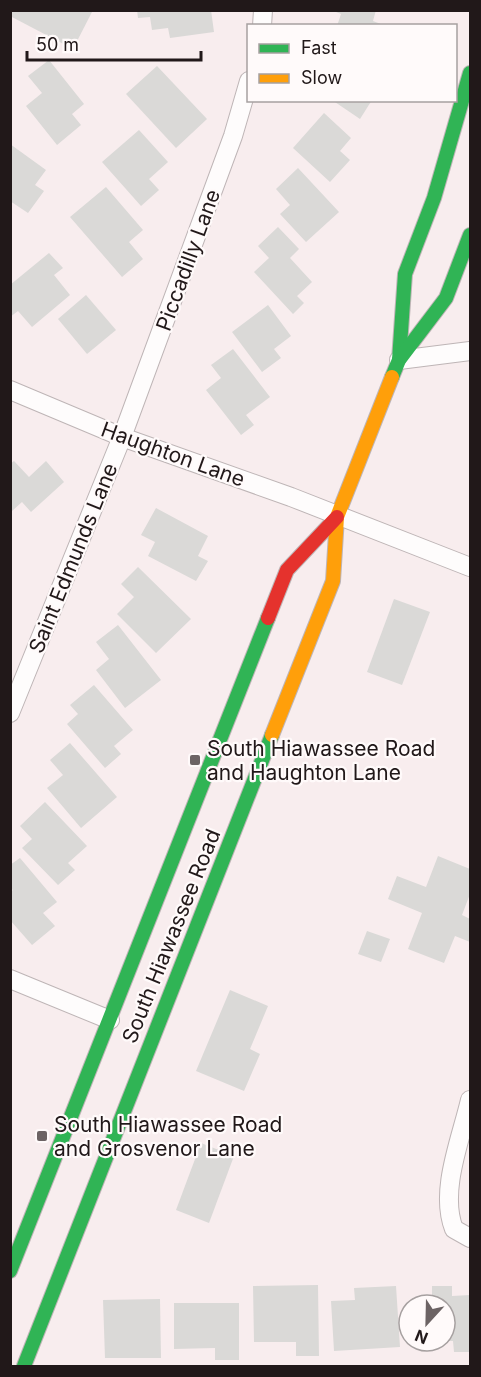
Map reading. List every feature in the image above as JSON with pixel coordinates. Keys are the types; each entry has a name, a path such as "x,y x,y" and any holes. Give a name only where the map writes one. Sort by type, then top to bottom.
{"street":[{"name":"South Hiawassee Road","path":"399,360 405,274 435,198 471,73"},
{"name":"Piccadilly Lane","path":"122,437 233,136 247,88"},
{"name":"South Hiawassee Road","path":"24,1366 333,581 337,517 399,360 446,298 471,235"},
{"path":"399,360 471,351"},
{"name":"Haughton Lane","path":"10,390 122,437 291,497 337,517 471,567"},
{"name":"Saint Edmunds Lane","path":"12,703 122,437"},
{"name":"South Hiawassee Road","path":"10,1271 287,570 337,517"},
{"path":"10,979 110,1020"},
{"path":"471,1100 448,1191 448,1214 454,1229 471,1238"}],"building":[{"path":"13,10 93,10 73,49 10,16"},
{"path":"137,10 211,10 214,32 170,38 168,28 152,30 150,17 138,18"},
{"path":"331,10 376,10 373,21 381,24 338,24 341,14"},
{"path":"49,60 84,104 72,114 81,125 57,145 26,106 42,93 28,76"},
{"path":"157,66 207,119 176,148 126,94"},
{"path":"335,102 371,102 360,119"},
{"path":"324,113 351,138 340,151 350,160 330,182 293,148"},
{"path":"139,130 168,162 149,179 159,190 141,206 102,162"},
{"path":"10,144 46,170 35,185 44,191 28,213 10,201"},
{"path":"298,168 339,212 306,242 280,214 290,205 276,189"},
{"path":"106,187 143,230 129,242 143,259 122,277 70,217"},
{"path":"278,227 299,249 290,258 312,282 297,296 304,303 293,314 254,272 269,258 258,246"},
{"path":"49,253 63,268 54,275 70,295 32,327 18,311 10,317 10,285"},
{"path":"86,295 116,330 87,354 58,319"},
{"path":"268,305 291,336 274,349 281,358 262,372 232,332"},
{"path":"233,349 270,397 246,415 254,425 241,435 206,390 221,378 211,365"},
{"path":"14,461 29,477 46,461 64,482 31,512 22,502 12,511 10,464"},
{"path":"156,508 208,536 198,556 208,561 196,581 148,556 155,542 141,535"},
{"path":"138,567 191,619 156,653 117,614 134,597 121,584"},
{"path":"394,599 430,612 402,685 367,672"},
{"path":"118,625 161,680 125,708 96,670 109,659 96,642"},
{"path":"94,685 133,730 114,746 121,754 105,768 67,724 78,714 70,705"},
{"path":"70,743 117,797 81,828 47,788 63,775 50,760"},
{"path":"45,802 87,846 68,863 75,870 58,885 22,848 32,839 20,826"},
{"path":"438,856 470,869 470,894 462,915 470,919 470,942 455,936 444,963 408,949 422,913 388,899 397,876 426,887"},
{"path":"20,858 57,902 43,913 55,926 32,945 10,920 10,892 13,890 10,888 10,865"},
{"path":"367,931 390,939 381,962 358,954"},
{"path":"230,990 268,1006 250,1049 260,1054 244,1091 196,1071"},
{"path":"201,1143 234,1156 209,1223 176,1210"},
{"path":"318,1285 319,1356 296,1356 296,1342 254,1342 253,1286"},
{"path":"396,1286 397,1347 334,1351 331,1301 355,1300 354,1288"},
{"path":"432,1286 452,1286 452,1293 432,1293"},
{"path":"470,1295 470,1352 457,1352 457,1296"},
{"path":"160,1299 161,1358 105,1358 103,1300"},
{"path":"174,1303 239,1303 239,1360 215,1360 215,1348 174,1349"}],"traffic: fast":[{"path":"399,360 405,274 434,198 470,73"},
{"path":"392,377 399,360 446,298 470,235"},
{"path":"10,1271 268,618"},
{"path":"24,1366 272,735"}],"traffic: slow":[{"path":"272,735 333,581 337,517 392,377"}],"traffic: jam":[{"path":"268,618 287,570 337,517"}],"place":[{"name":"South Hiawassee Road and Haughton Lane","path":"195,760"},
{"name":"South Hiawassee Road and Grosvenor Lane","path":"42,1136"}]}
